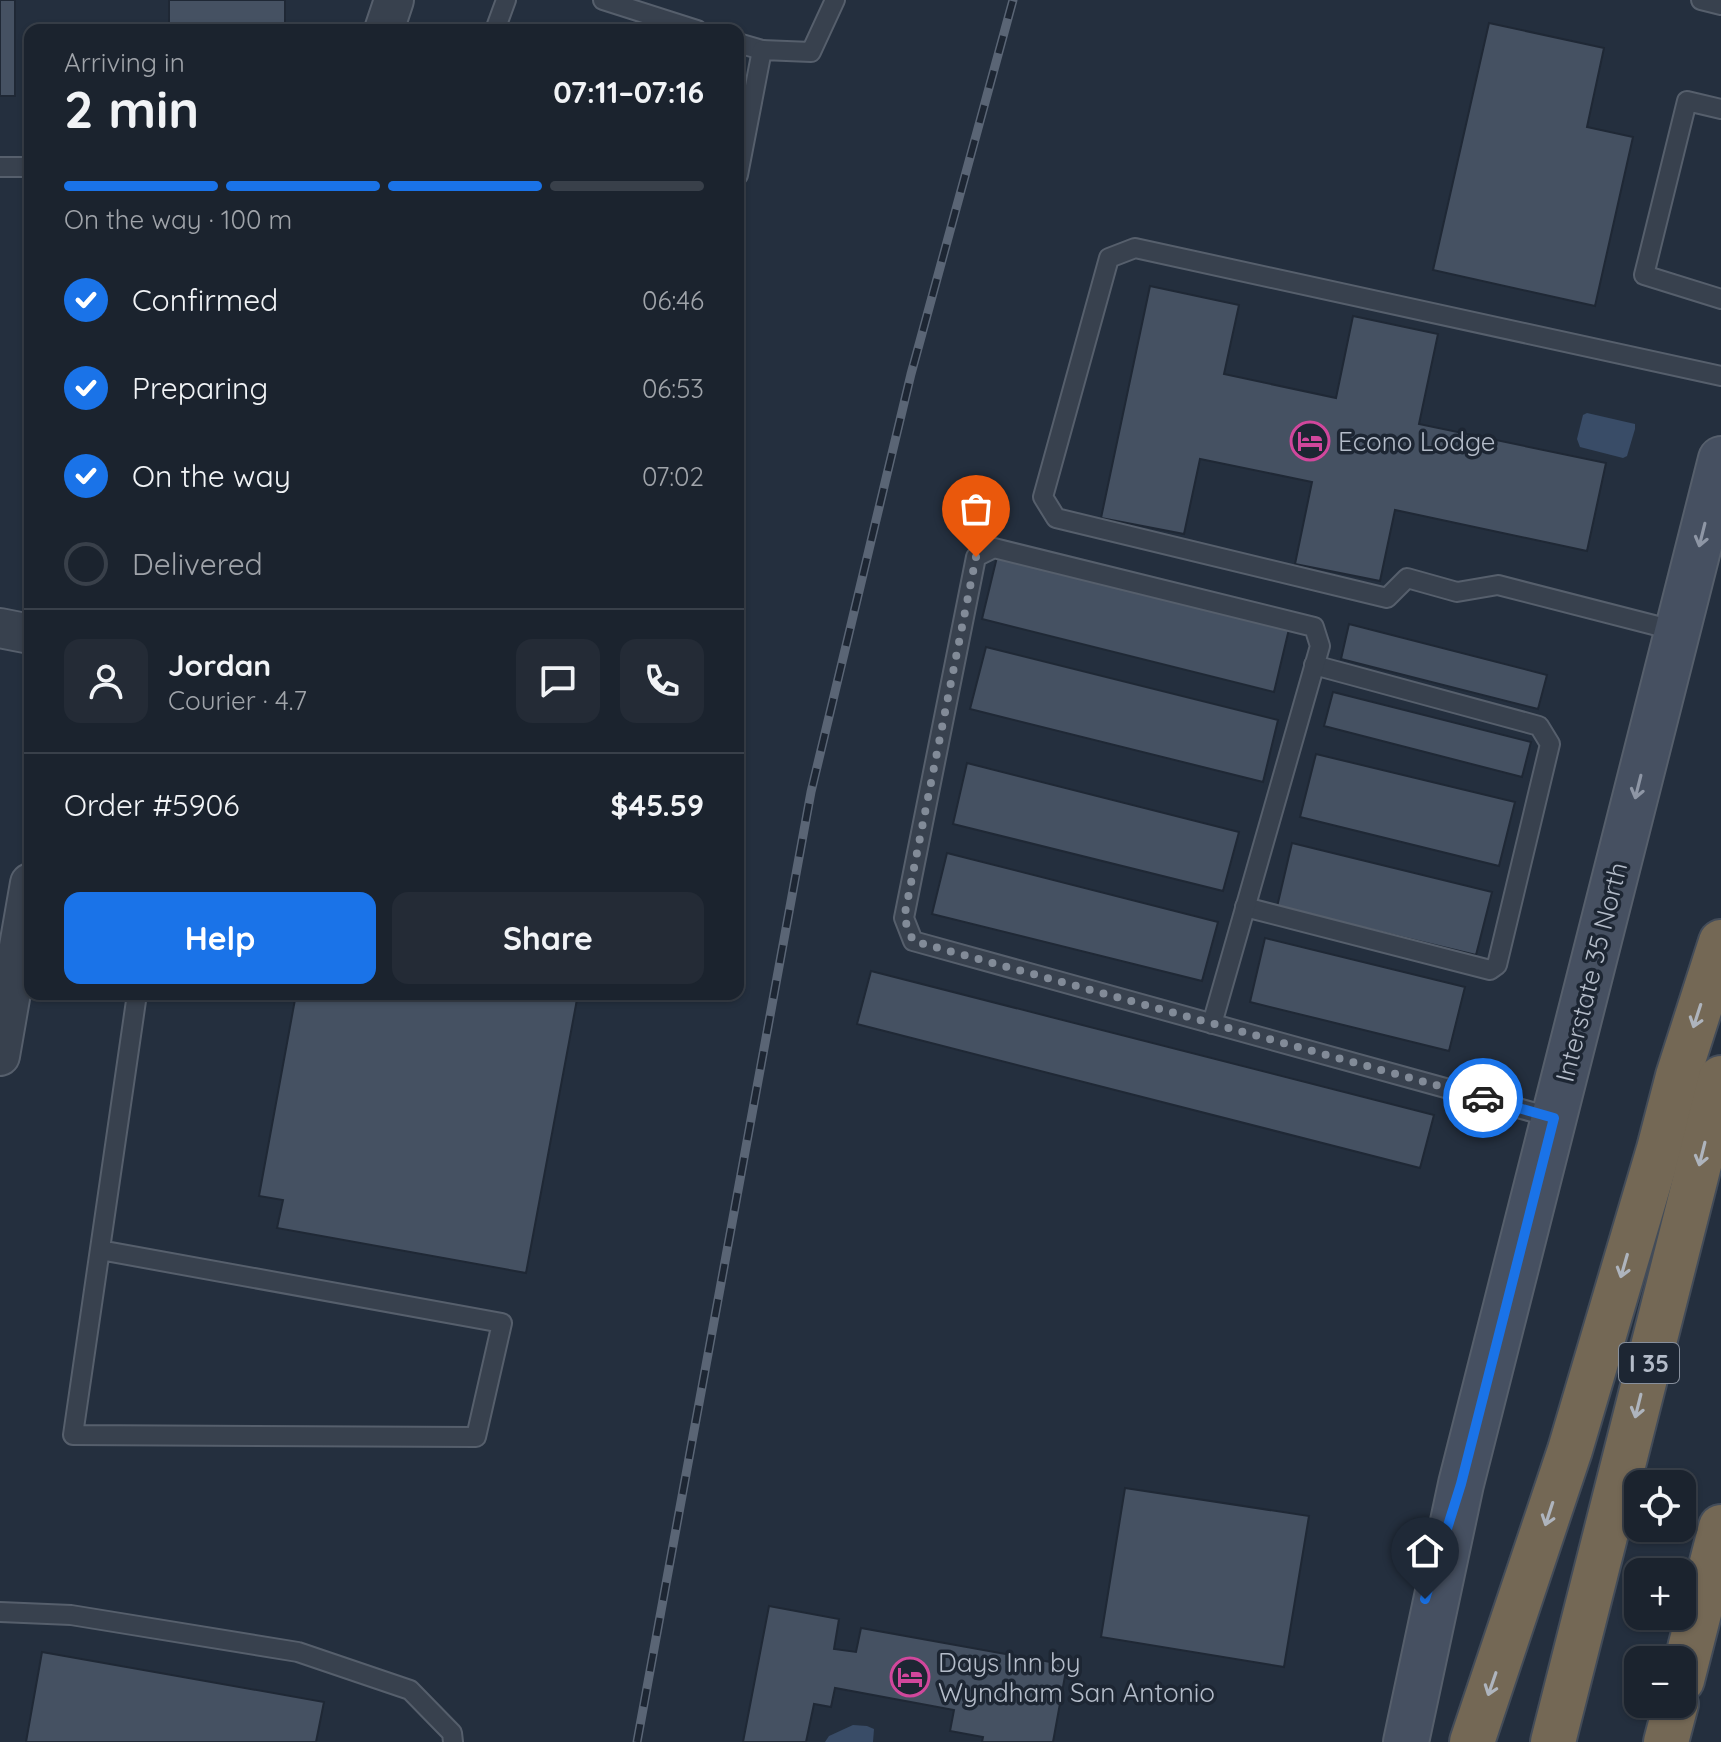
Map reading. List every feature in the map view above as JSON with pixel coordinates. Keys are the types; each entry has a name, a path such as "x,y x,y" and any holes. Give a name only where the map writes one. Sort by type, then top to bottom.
{"highway":[{"path":"1472,1742 1570,1450 1678,1076 1721,942"},
{"name":"I 35","path":"1553,1742 1721,1078"},
{"path":"1691,1646 1721,1527"},
{"path":"1692,1646 1697,1621"},
{"path":"1669,1742 1675,1718"}],"main road":[{"name":"Interstate 35 North","path":"1406,1742 1461,1484 1721,459"},
{"name":"Interstate 35 North","path":"1381,1742 1461,1484"}],"street":[{"path":"386,24 394,0"},
{"path":"0,628 24,633"},
{"path":"0,1056 24,947"}],"lane":[{"path":"497,24 506,0"},
{"path":"603,0 678,24"},
{"path":"744,45 762,50 811,52 835,0"},
{"path":"1701,0 1721,5"},
{"path":"745,98 762,50"},
{"path":"1721,109 1687,101 1644,275 1721,299"},
{"path":"0,167 24,167"},
{"path":"1677,631 1498,585 1457,592 1407,578 1387,598 1056,518 1043,497 1109,258 1135,248 1721,376"},
{"path":"1212,1024 1320,646 1314,627 994,548 976,557 904,918 913,941 1212,1024 1554,1118"},
{"path":"1245,907 1490,970 1497,965 1550,744 1539,726 1314,665"},
{"path":"100,1250 502,1323 476,1437 73,1435 136,1000"},
{"path":"0,1612 71,1615 298,1652 410,1690 452,1733 453,1742"}],"water":[{"path":"1587,413 1635,424 1627,456 1623,458 1580,447 1577,439 1583,415"},
{"path":"853,1725 874,1729 873,1742 825,1742 829,1736"}],"building":[{"path":"0,0 15,0 15,96 0,96"},
{"path":"169,0 285,0 285,24 169,24"},
{"path":"1489,23 1604,48 1587,127 1633,137 1595,306 1433,270"},
{"name":"Econo Lodge","path":"1150,286 1239,305 1224,374 1336,398 1353,316 1438,334 1419,424 1606,463 1587,551 1395,510 1380,581 1295,564 1312,482 1200,459 1184,534 1101,518"},
{"path":"997,557 1289,629 1274,692 982,619"},
{"path":"1349,624 1547,675 1538,709 1341,659"},
{"path":"986,647 1278,720 1263,782 970,709"},
{"path":"1333,692 1531,742 1522,777 1324,726"},
{"path":"1316,754 1515,802 1499,866 1300,817"},
{"path":"967,763 1239,832 1223,891 953,824"},
{"path":"1292,843 1492,892 1476,955 1277,907"},
{"path":"947,853 1218,922 1202,981 932,914"},
{"path":"1265,938 1465,987 1449,1051 1250,1002"},
{"path":"871,971 1434,1115 1420,1168 857,1024"},
{"path":"295,1000 577,1000 526,1273 277,1228 283,1200 259,1196"},
{"path":"1125,1488 1309,1516 1284,1667 1101,1637"},
{"name":"Days Inn by Wyndham San Antonio","path":"769,1606 839,1619 834,1649 856,1652 861,1628 1067,1665 1053,1742 982,1742 983,1737 950,1731 954,1710 835,1688 831,1707 814,1704 806,1742 743,1742"},
{"path":"42,1652 324,1702 316,1742 26,1742"}],"railway":[{"path":"637,1742 811,792 911,374 1013,0"}],"way so far":[{"path":"976,557 904,918 913,941 1483,1098"}],"place":[{"name":"Econo Lodge","path":"1310,441"},
{"name":"Days Inn by Wyndham San Antonio","path":"910,1677"}],"route":[{"path":"1425,1599 1461,1484 1554,1118 1483,1098"}]}
